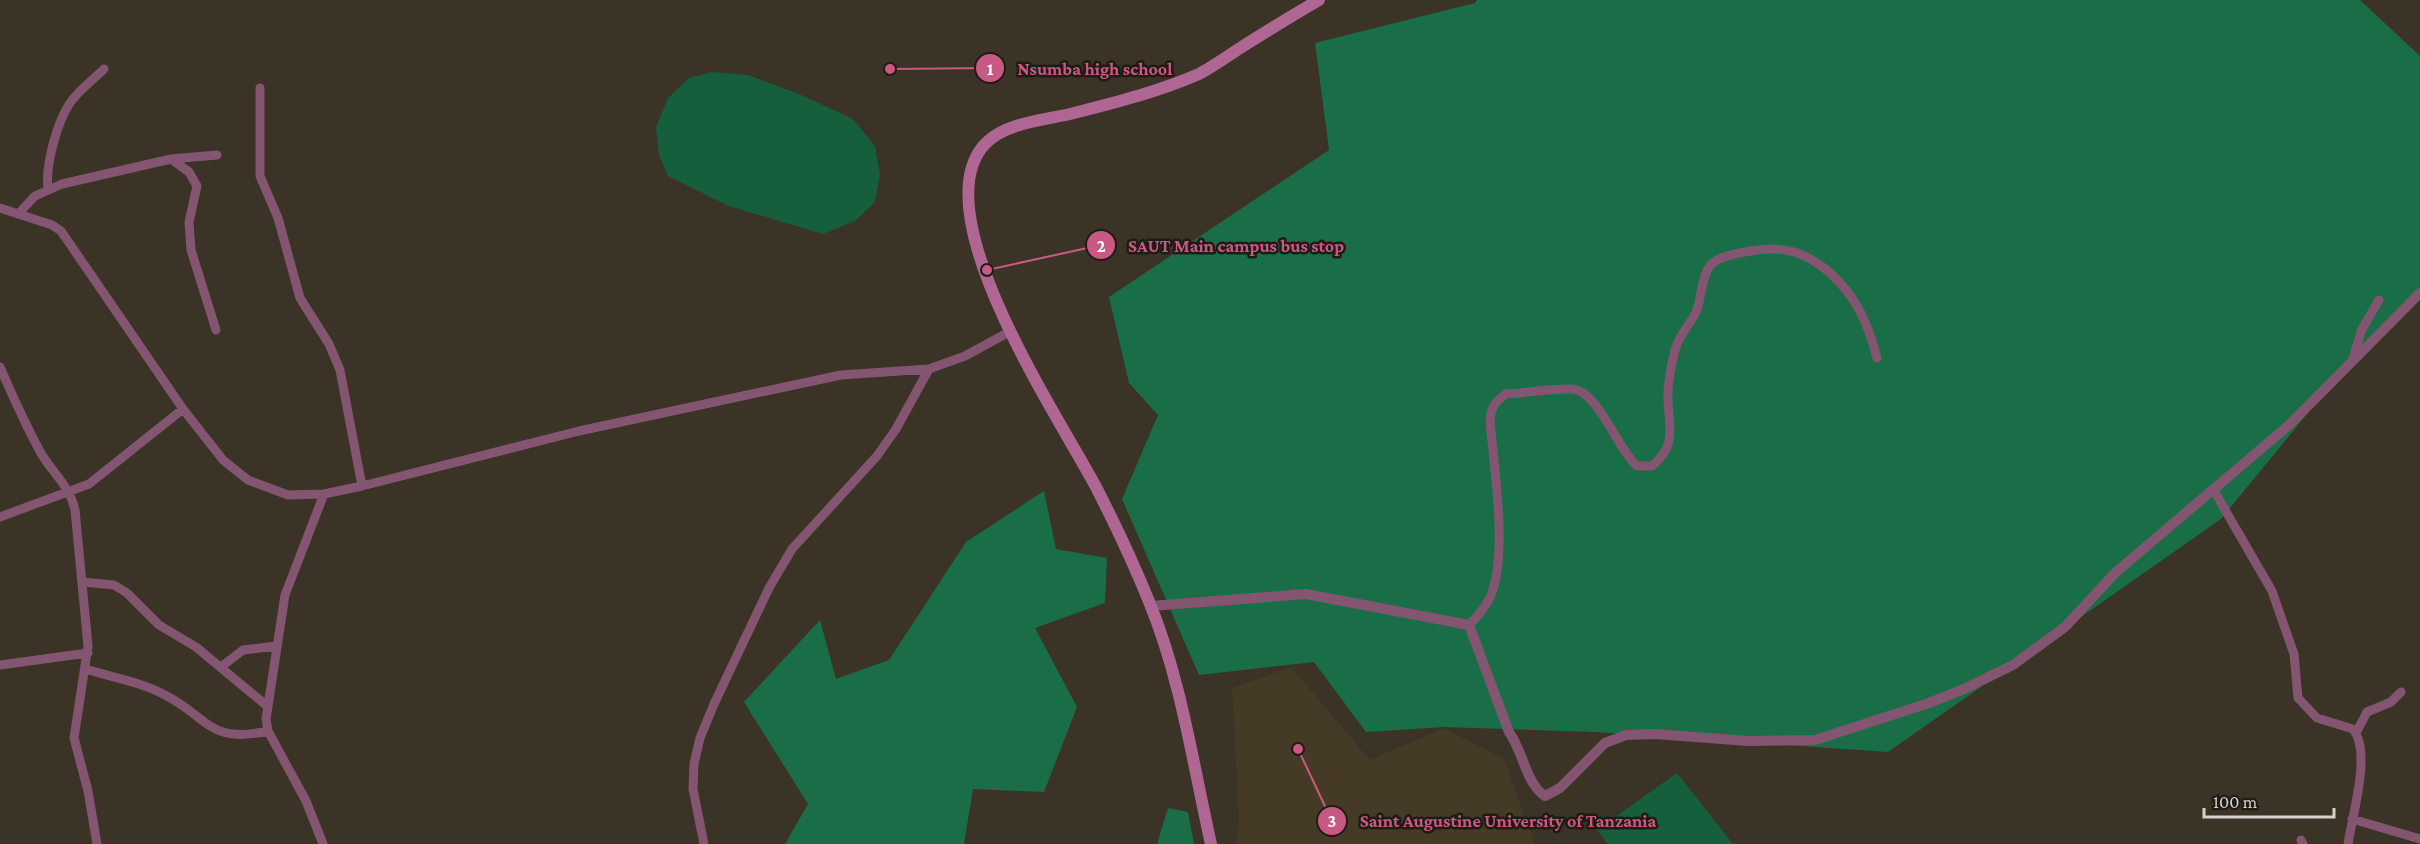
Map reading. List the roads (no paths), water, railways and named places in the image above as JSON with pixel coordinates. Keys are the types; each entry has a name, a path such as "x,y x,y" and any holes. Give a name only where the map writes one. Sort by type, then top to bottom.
{"main road":[{"path":"1211,844 1179,694 1151,606 1096,487 1009,332 979,255 969,210 970,168 984,144 995,136 1019,126 1118,102 1199,74 1319,0"}],"street":[{"path":"48,189 47,165 66,111 71,102 104,69"},
{"path":"260,88 261,176 278,218 300,298 329,344 340,370 362,486"},
{"path":"19,213 35,196 48,189 171,159 218,155"},
{"path":"171,159 189,172 196,186 189,222 191,250 216,330"},
{"path":"0,208 52,225 62,231 183,409 223,460 248,480 288,495 324,494 362,486 589,428 779,387 841,375 929,369 965,356 1009,332"},
{"path":"1470,625 1482,611 1491,595 1497,572 1498,532 1490,421 1491,409 1497,400 1506,394 1574,389 1586,394 1594,403 1626,457 1637,466 1652,466 1665,454 1671,440 1668,399 1671,369 1683,331 1695,315 1710,266 1717,260 1750,251 1775,248 1806,256 1839,280 1856,301 1869,328 1876,358"},
{"path":"1470,625 1509,732 1516,742 1534,786 1545,796 1560,788 1605,743 1626,735 1655,734 1748,741 1815,740 1964,689 2013,665 2065,627 2115,573 2272,441 2350,367 2420,294"},
{"path":"2350,367 2362,329 2379,300"},
{"path":"0,367 44,458 70,492 75,510 88,653 74,738 88,791 97,844"},
{"path":"704,844 693,789 694,764 700,738 719,693 769,588 792,549 877,456 896,429 929,369"},
{"path":"0,517 89,484 183,409"},
{"path":"2213,489 2272,591 2294,654 2298,698 2317,718 2349,726 2356,733 2361,748 2348,844"},
{"path":"323,844 306,801 268,731 267,706 285,596 324,494"},
{"path":"82,582 114,585 127,593 159,625 196,647 267,706"},
{"path":"1151,606 1306,594 1470,625"},
{"path":"221,667 243,650 276,646"},
{"path":"0,665 88,653"},
{"path":"85,669 166,695 195,717 227,734 240,736 268,731"},
{"path":"2356,733 2367,712 2391,702 2401,692"},
{"path":"2352,819 2420,839"}],"place":[{"name":"Nsumba high school","path":"890,69"},
{"name":"SAUT Main campus bus stop","path":"987,270"},
{"name":"Saint Augustine University of Tanzania","path":"1298,749"}]}
